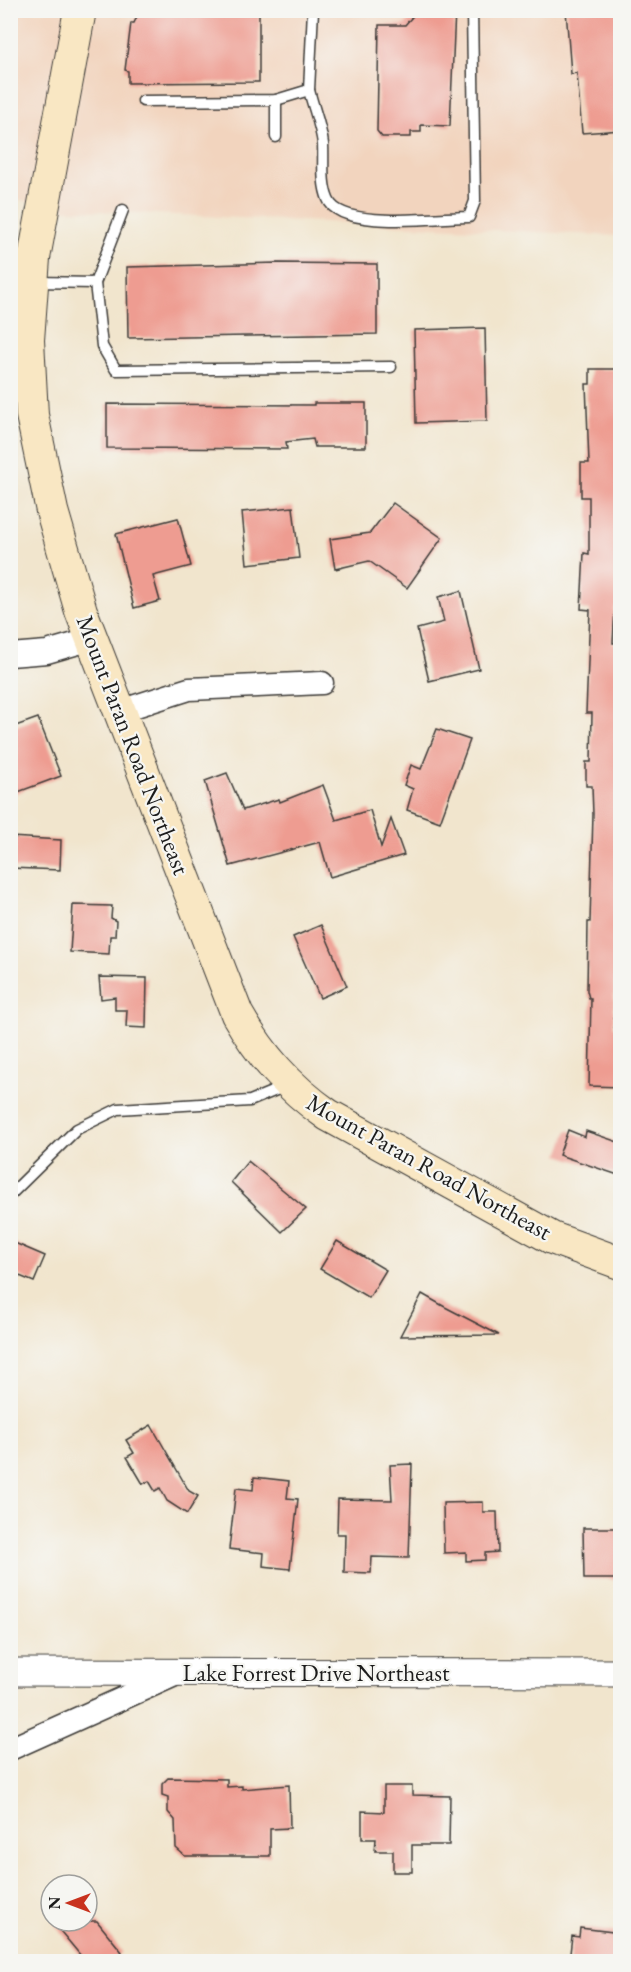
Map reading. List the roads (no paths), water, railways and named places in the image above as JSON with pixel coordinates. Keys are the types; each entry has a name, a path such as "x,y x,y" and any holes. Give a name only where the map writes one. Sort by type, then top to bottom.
{"main road":[{"name":"Mount Paran Road Northeast","path":"80,10 31,282 28,340 32,415 65,559 92,639 237,1014 254,1044 289,1085 328,1115 552,1238 621,1263"}],"street":[{"path":"10,655 47,652 92,639"},
{"path":"120,711 189,689 322,683"},
{"name":"Lake Forrest Drive Northeast","path":"10,1672 621,1673"},
{"path":"10,1749 181,1672"}],"lane":[{"path":"313,10 309,90 323,142 324,182 328,201 337,211 373,220 469,217 475,201 472,10"},
{"path":"142,101 276,100 309,90"},
{"path":"276,100 276,137"},
{"path":"123,210 95,283 102,346 116,369 391,367"},
{"path":"31,282 95,283"},
{"path":"10,1195 77,1129 118,1109 165,1108 250,1101 289,1085"}]}
